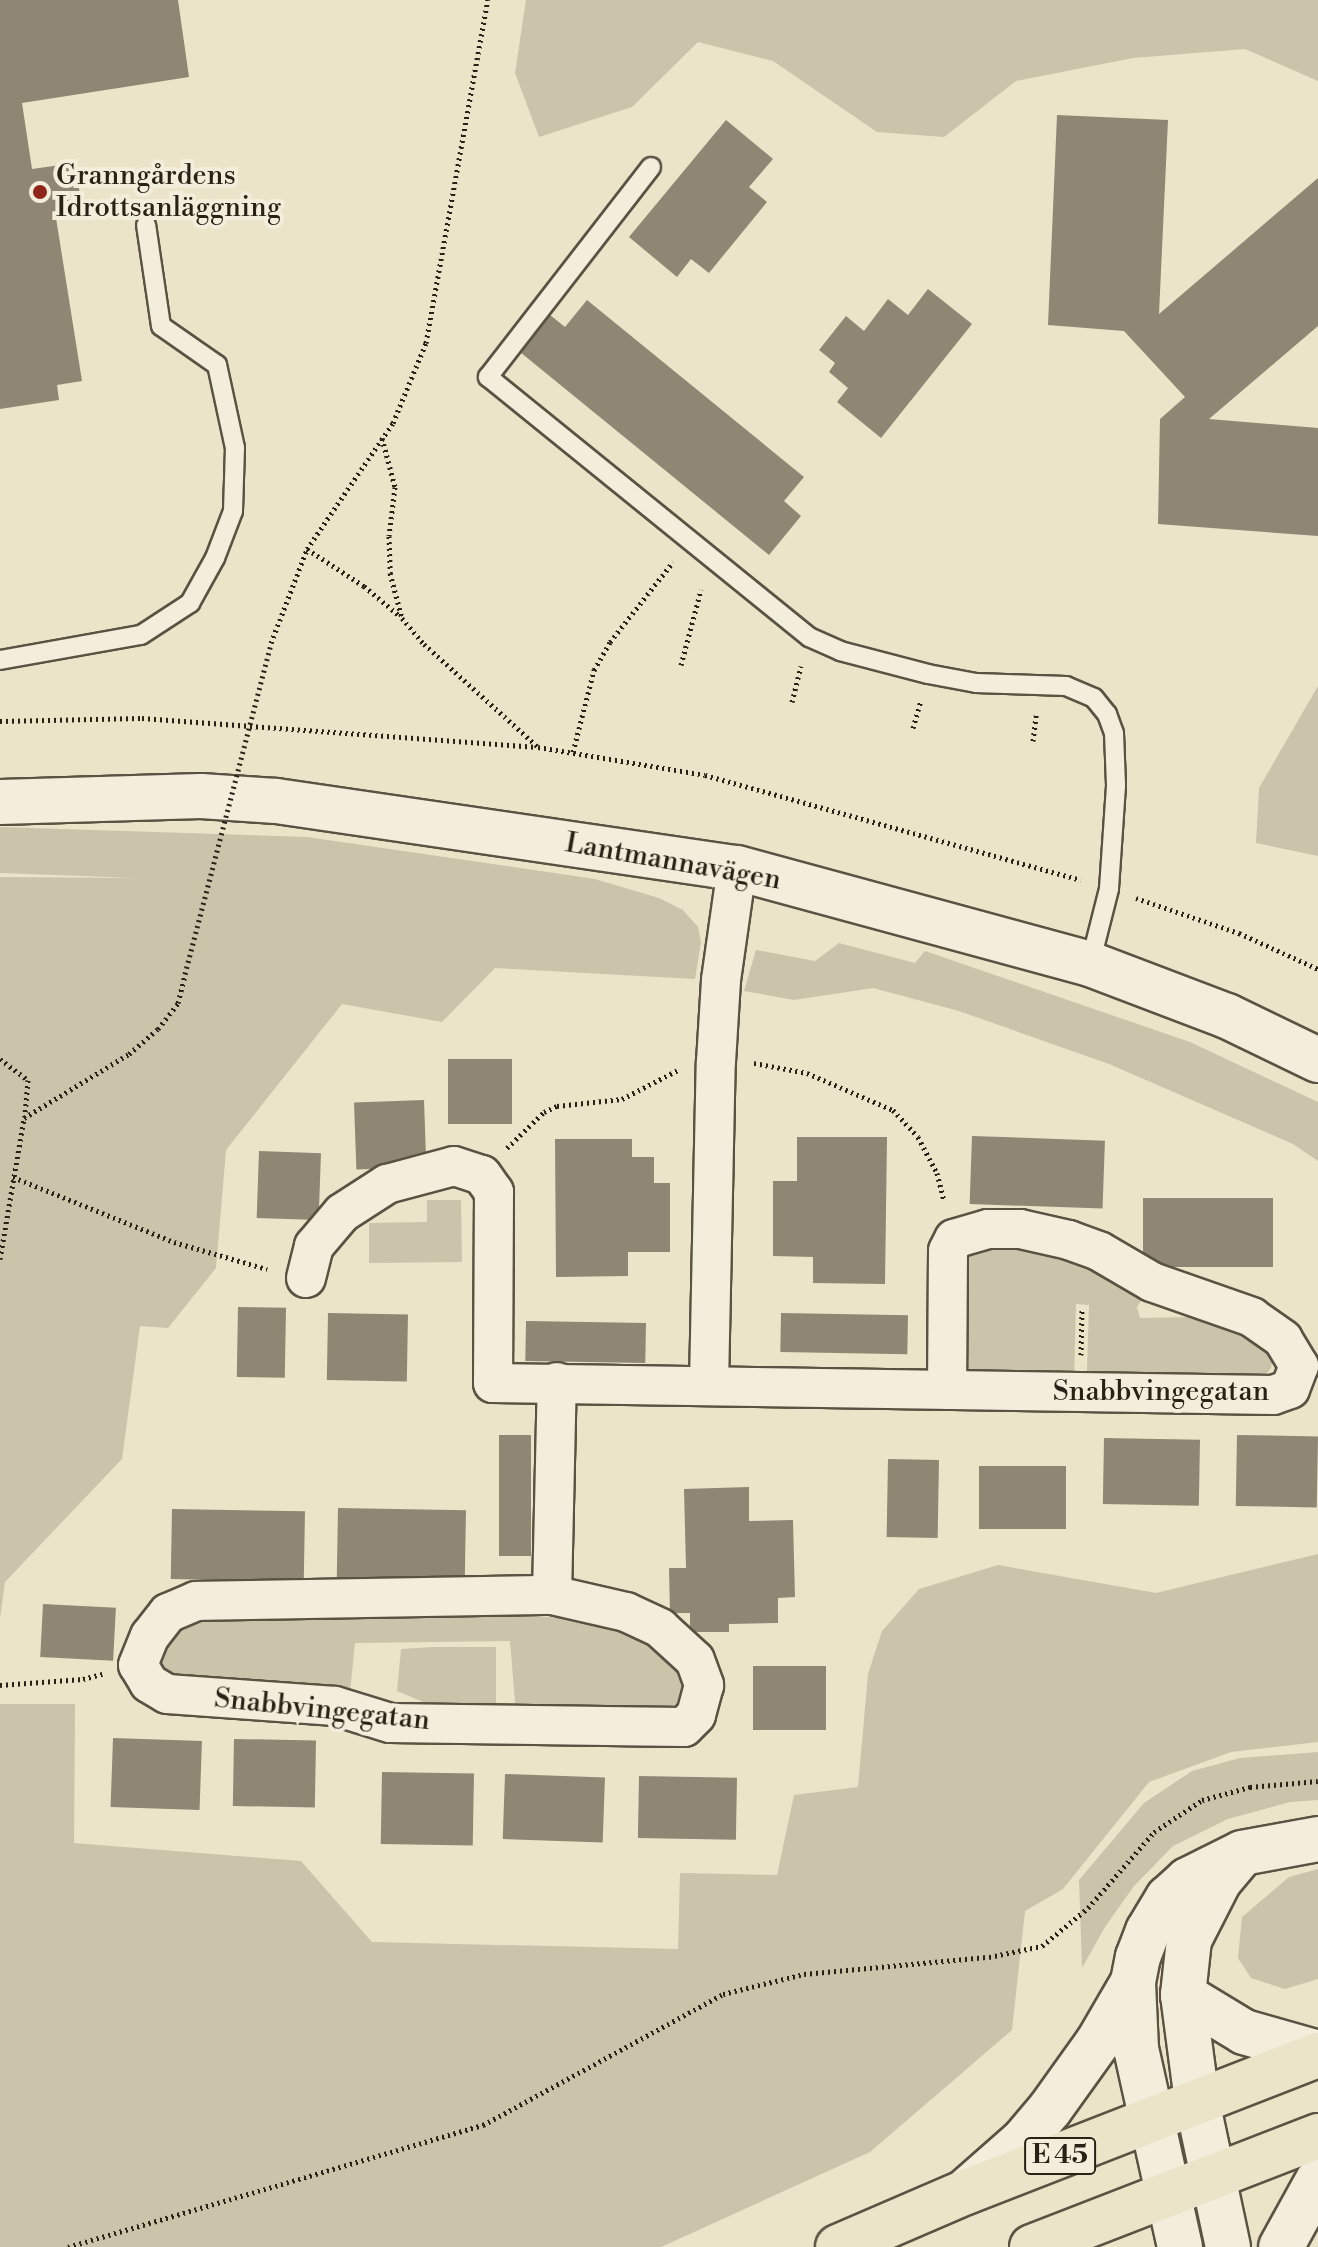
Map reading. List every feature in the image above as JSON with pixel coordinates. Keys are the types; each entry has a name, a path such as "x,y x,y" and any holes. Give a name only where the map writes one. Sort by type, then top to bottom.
{"highway":[{"name":"E 45","path":"838,2247 966,2192 1318,2054"},
{"name":"E 45","path":"1032,2247 1318,2136"}],"street":[{"name":"Lantmannavägen","path":"0,802 201,796 276,801 737,868 1090,964 1227,1016 1318,1060"},
{"path":"709,1384 716,1062 721,980 737,868"},
{"name":"Snabbvingegatan","path":"306,1278 314,1246 342,1213 387,1184 454,1166 482,1175 494,1192 493,1383 709,1384 947,1390 1273,1395 1290,1389 1299,1366 1283,1339 1252,1317 1152,1282 1099,1251 1069,1240 1020,1229 988,1229 954,1239 948,1251 947,1390"},
{"path":"552,1595 557,1382"},
{"name":"Snabbvingegatan","path":"552,1595 626,1612 660,1628 695,1660 704,1685 696,1715 684,1727 390,1723 335,1706 167,1694 149,1683 138,1665 150,1636 168,1613 196,1601 552,1595"},
{"path":"966,2192 1023,2141 1058,2099 1098,2042 1133,1982 1148,1931 1168,1898 1188,1880 1242,1853 1318,1839"},
{"path":"1228,2247 1197,2101 1183,1995 1189,1940 1219,1881 1242,1853"},
{"path":"1133,1982 1136,2049 1180,2247"},
{"path":"1183,1995 1244,2032 1318,2054"},
{"path":"1281,2247 1318,2180"}],"lane":[{"path":"651,167 488,377 809,637 840,651 928,674 976,683 1066,686 1094,698 1107,714 1114,733 1116,786 1109,889 1090,964"},
{"path":"0,660 86,648 141,635 190,603 215,558 233,511 235,448 217,365 161,326 146,225"}],"path":[{"path":"24,1118 129,1054 158,1029 178,1003 271,643 307,549 393,423 426,343 488,0"},
{"path":"382,438 395,487 389,536 390,573 402,618"},
{"path":"307,549 364,586 402,618 424,644 538,747"},
{"path":"573,752 594,670 610,642 674,560"},
{"path":"681,665 703,585"},
{"path":"792,702 804,657"},
{"path":"913,728 922,696"},
{"path":"0,721 142,718 538,747 705,775 1109,889 1239,933 1318,969"},
{"path":"0,1059 28,1080 0,1259"},
{"path":"13,1177 174,1242 306,1278"},
{"path":"0,1685 83,1679 138,1665"},
{"path":"68,2247 483,2125 723,1994 804,1974 989,1957 1042,1946 1088,1908 1154,1832 1202,1800 1250,1787 1318,1781"}],"shaded area":[{"path":"526,0 1318,0 1318,81 1245,49 1133,58 1016,81 944,137 877,132 773,61 698,42 632,107 539,137 515,73"},
{"path":"1318,686 1318,856 1256,843 1259,788"},
{"path":"0,827 307,837 595,879 659,898 683,910 698,927 701,942 695,979 495,968 442,1022 342,1004 226,1150 216,1268 168,1328 140,1326 122,1459 5,1582 0,1618 0,877 135,878 0,873"},
{"path":"839,943 915,963 925,951 1190,1042 1318,1102 1318,1161 1293,1144 1109,1064 959,1011 873,988 794,1000 744,991 756,950 815,961"},
{"path":"427,1200 461,1200 462,1262 369,1263 369,1223 427,1222"},
{"path":"996,1241 1073,1255 1146,1293 1137,1307 1140,1318 1194,1317 1206,1312 1244,1327 1273,1356 1271,1368 1264,1377 1087,1371 1089,1305 1076,1304 1074,1380 965,1371 966,1259 979,1247"},
{"path":"1318,1554 1318,1742 1231,1752 1149,1782 1063,1889 1025,1911 1012,2030 870,2152 661,2247 0,2247 0,1704 75,1704 74,1843 301,1861 372,1942 678,1949 680,1873 777,1875 794,1795 858,1787 868,1674 882,1631 919,1589 998,1565 1156,1593"},
{"path":"194,1614 515,1614 591,1621 669,1653 690,1684 676,1704 663,1710 516,1713 510,1641 355,1643 350,1692 281,1681 172,1680 160,1661 159,1644"},
{"path":"496,1647 496,1707 433,1706 397,1691 401,1649"},
{"path":"1318,1752 1318,1800 1290,1802 1228,1819 1173,1846 1134,1886 1105,1927 1082,1968 1079,1880 1144,1803 1192,1771 1240,1758"},
{"path":"1318,1869 1318,1979 1285,1989 1251,1978 1238,1958 1242,1917 1289,1877"}],"building":[{"name":"Granngårdens Idrottsanläggning","path":"0,0 178,0 189,77 22,103 32,169 75,163 83,214 56,218 82,381 57,385 59,400 0,409"},
{"path":"1057,115 1168,120 1159,314 1318,178 1318,326 1209,419 1318,428 1318,536 1158,524 1160,419 1185,397 1124,331 1048,325"},
{"path":"726,120 773,159 749,187 767,202 709,273 691,259 677,277 629,237"},
{"path":"928,289 972,324 881,438 837,402 848,388 829,372 835,363 819,350 846,316 864,331 888,299 908,315"},
{"path":"587,300 804,477 784,501 801,516 769,555 520,352 550,315 565,327"},
{"path":"448,1059 512,1059 512,1124 448,1124"},
{"path":"424,1100 426,1167 356,1169 354,1102"},
{"path":"972,1136 1105,1141 1103,1209 970,1204"},
{"path":"797,1137 887,1137 885,1284 813,1283 813,1257 773,1256 773,1181 797,1181"},
{"path":"555,1139 632,1139 632,1157 654,1157 654,1183 670,1183 670,1252 628,1252 628,1276 556,1277"},
{"path":"259,1151 321,1153 319,1220 257,1218"},
{"path":"1143,1198 1273,1198 1273,1267 1143,1267"},
{"path":"238,1307 286,1308 285,1378 237,1377"},
{"path":"328,1313 408,1314 407,1381 327,1380"},
{"path":"781,1313 908,1315 907,1354 780,1352"},
{"path":"526,1321 646,1323 645,1363 525,1361"},
{"path":"499,1435 531,1435 531,1556 499,1556"},
{"path":"1237,1435 1318,1436 1317,1507 1236,1506"},
{"path":"1104,1438 1200,1440 1199,1506 1103,1504"},
{"path":"888,1459 939,1460 938,1538 887,1537"},
{"path":"979,1466 1066,1466 1066,1529 979,1529"},
{"path":"749,1487 749,1521 793,1520 795,1597 778,1598 778,1623 729,1624 729,1632 690,1632 690,1613 670,1613 669,1568 686,1568 684,1489"},
{"path":"338,1508 466,1510 465,1587 337,1585"},
{"path":"172,1509 305,1511 304,1581 171,1579"},
{"path":"43,1604 116,1608 113,1661 40,1657"},
{"path":"753,1666 826,1666 826,1730 753,1730"},
{"path":"113,1738 202,1741 200,1810 111,1807"},
{"path":"234,1739 316,1740 315,1807 233,1806"},
{"path":"382,1772 474,1774 473,1846 381,1844"},
{"path":"505,1774 605,1777 603,1842 503,1839"},
{"path":"639,1776 737,1778 736,1840 638,1838"}],"place":[{"name":"Granngårdens Idrottsanläggning","path":"40,192"}]}
